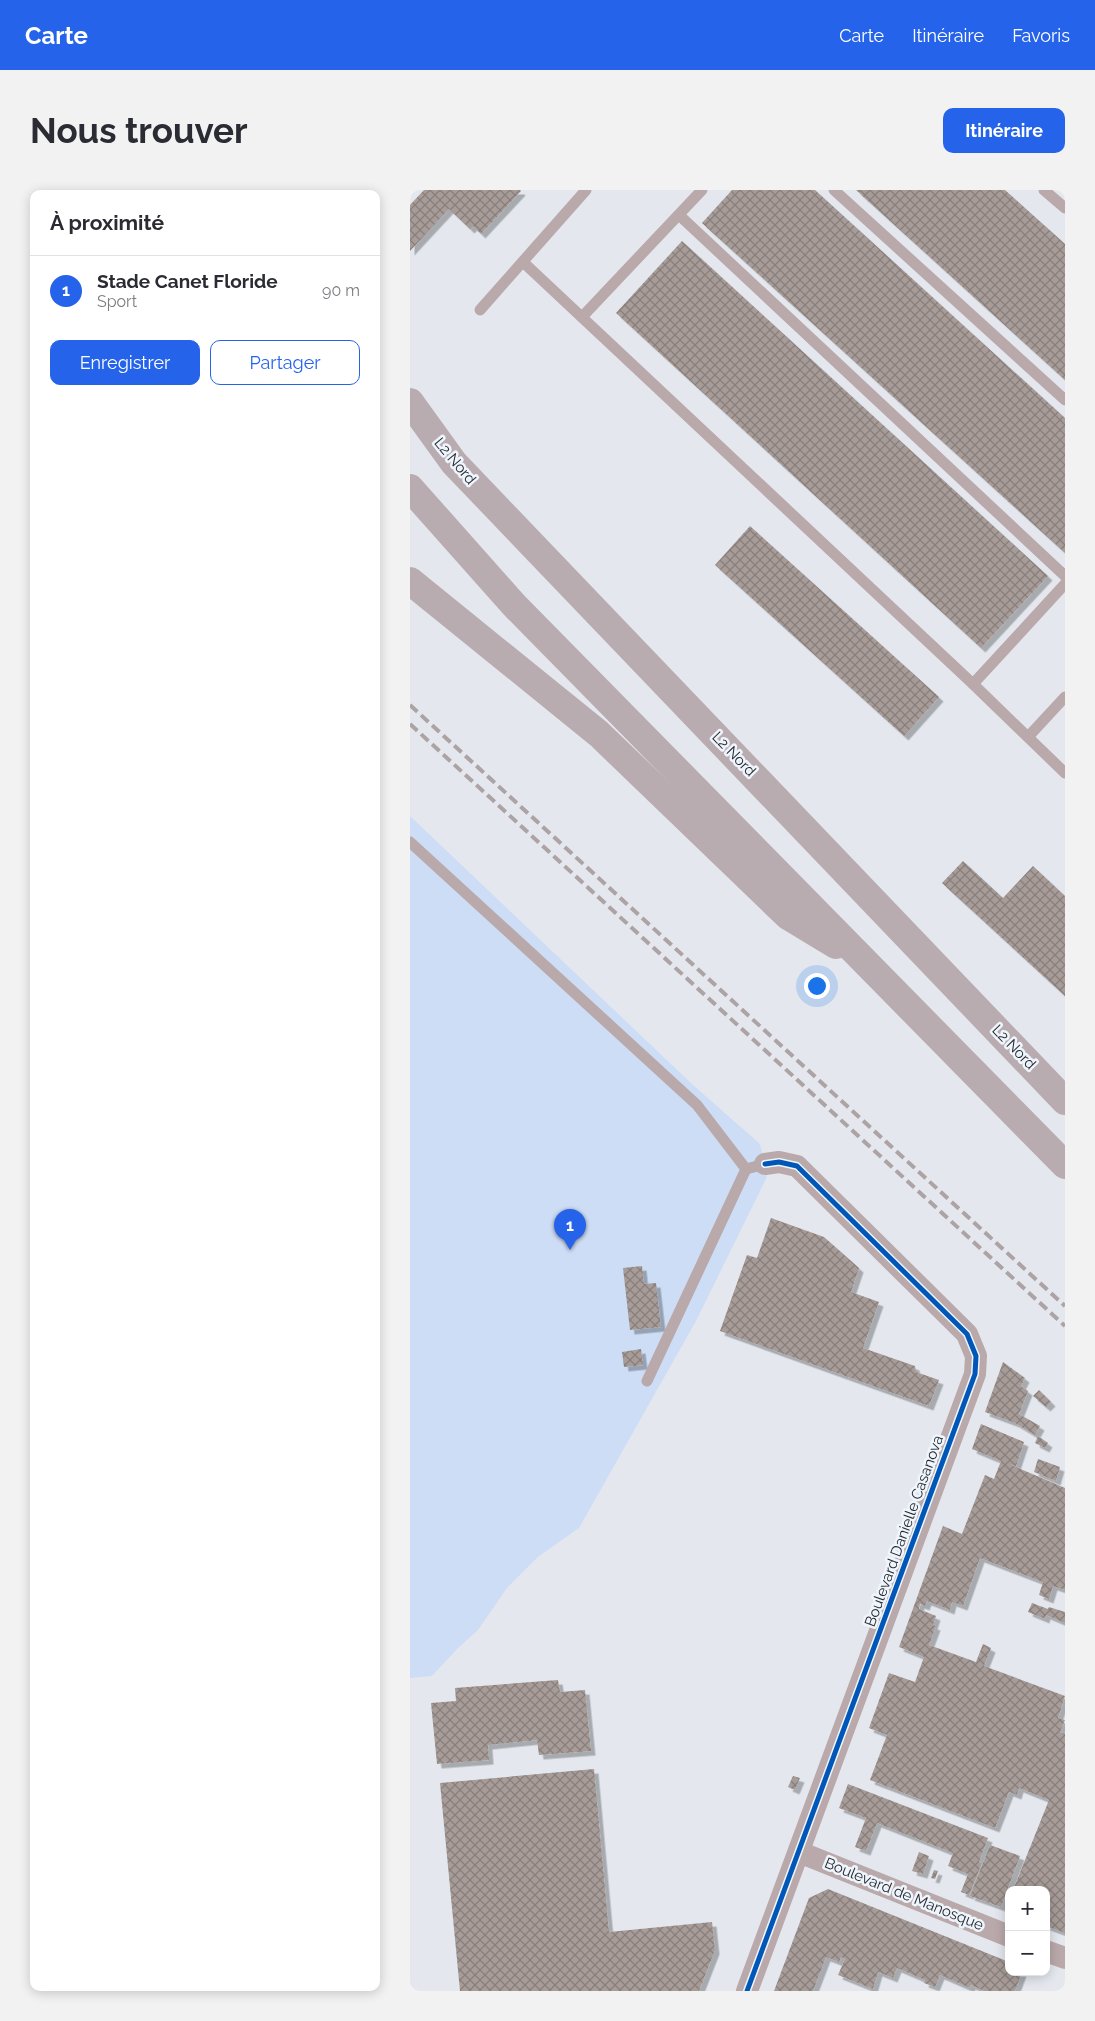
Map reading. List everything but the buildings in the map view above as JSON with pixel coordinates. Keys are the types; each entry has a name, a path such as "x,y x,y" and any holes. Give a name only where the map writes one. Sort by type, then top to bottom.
{"highway":[{"name":"L2 Nord","path":"410,402 454,463 1065,1101"},
{"path":"410,488 514,604 1065,1165"},
{"path":"410,582 599,734 788,916 871,967"}],"street":[{"name":"Boulevard Danielle Casanova","path":"747,1991 975,1374 976,1356 967,1334 797,1166 779,1162 756,1167"},
{"name":"Boulevard de Manosque","path":"799,1852 1005,1934"},
{"path":"1050,1952 1065,1958"}],"lane":[{"path":"480,310 586,190"},
{"path":"582,317 702,190"},
{"path":"834,190 1065,400"},
{"path":"1044,190 1065,208"},
{"path":"678,215 1065,576"},
{"path":"524,262 973,684 1065,773"},
{"path":"973,684 1065,584"},
{"path":"1028,737 1065,696"},
{"path":"410,842 697,1104 756,1167 647,1382"}],"shaded area":[{"path":"410,816 692,1084 760,1144 767,1173 766,1179 696,1321 579,1528 538,1557 507,1588 478,1630 432,1676 410,1678"}],"railway":[{"path":"410,705 1065,1306"},
{"path":"410,724 1065,1326"}],"cycle path":[{"path":"747,1991 975,1374 976,1356 967,1334 797,1166 779,1162 765,1164"}],"place":[{"name":"Stade Canet Floride","path":"570,1250"}]}
